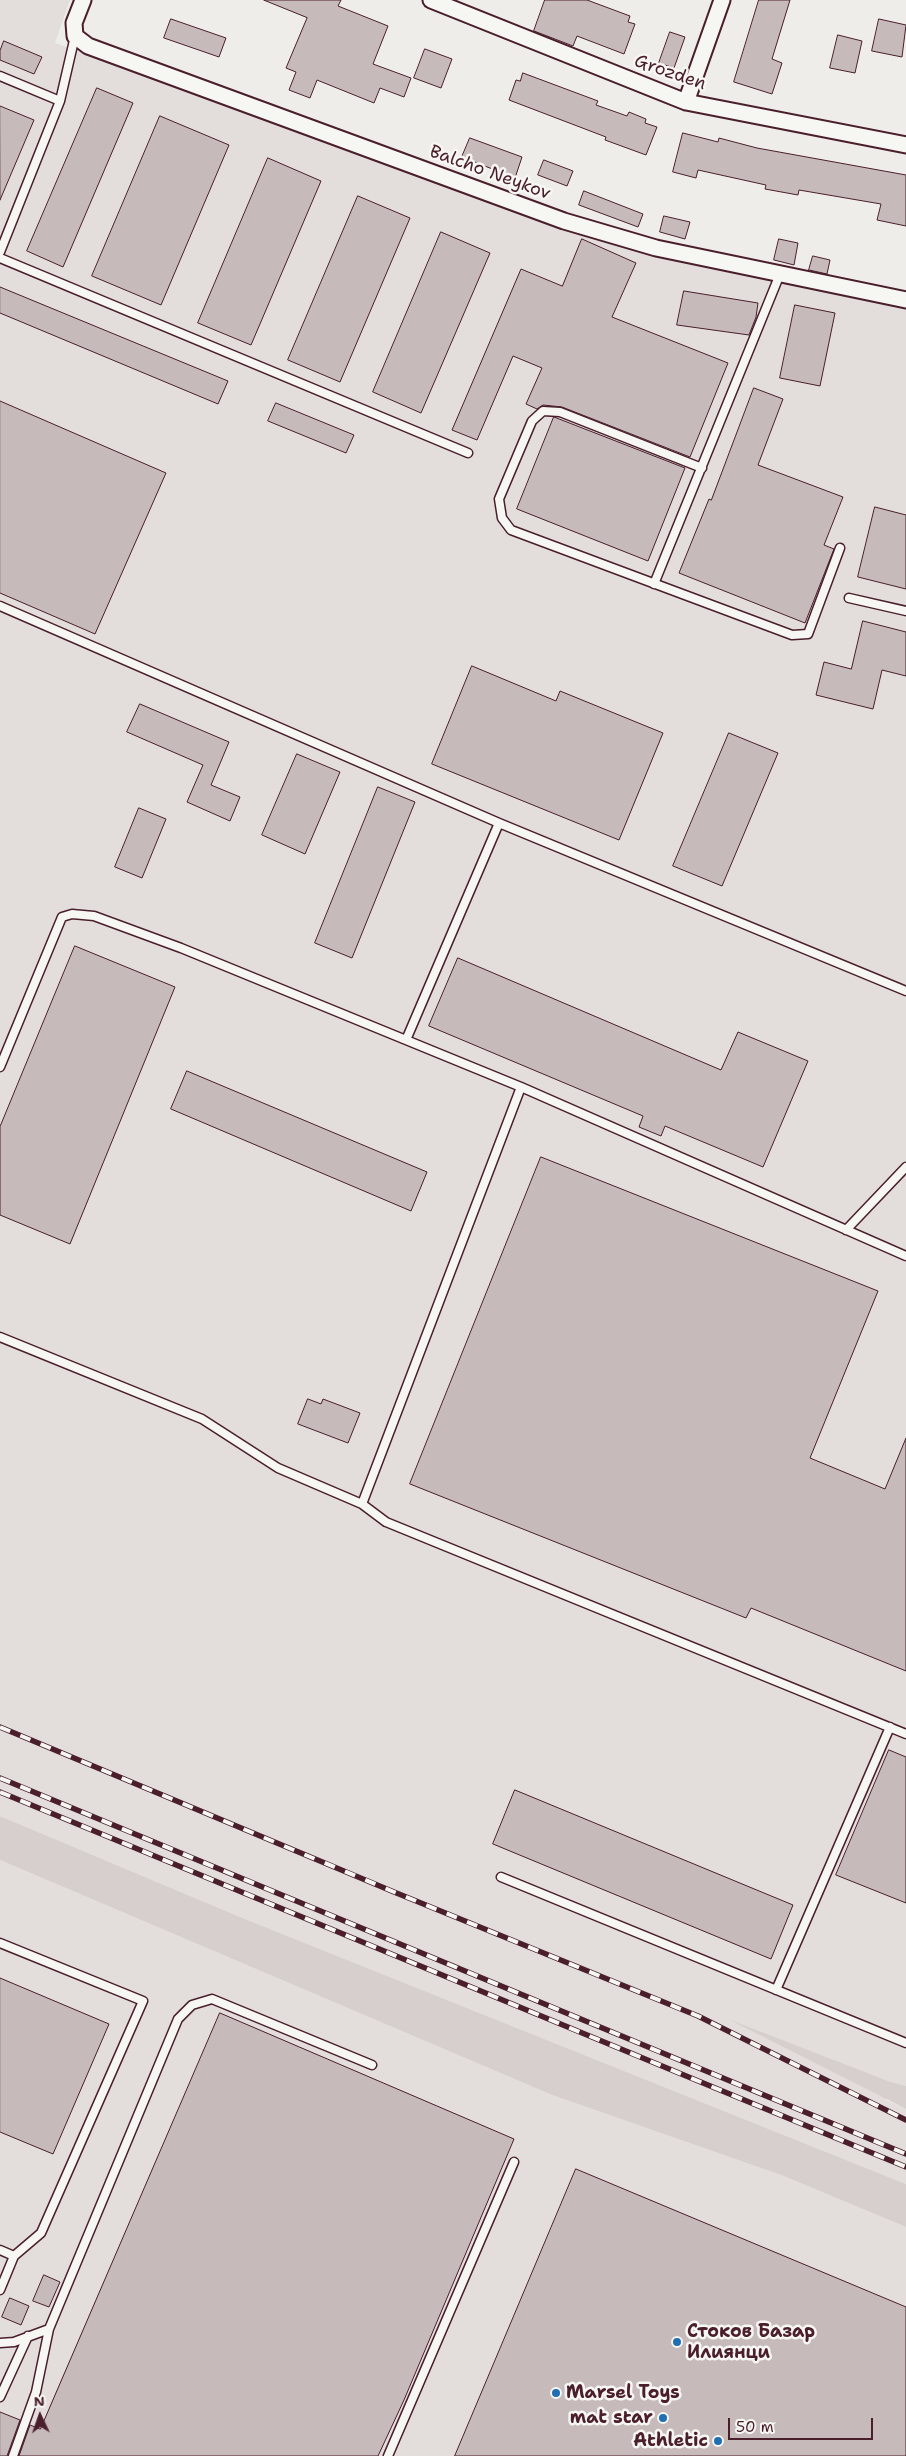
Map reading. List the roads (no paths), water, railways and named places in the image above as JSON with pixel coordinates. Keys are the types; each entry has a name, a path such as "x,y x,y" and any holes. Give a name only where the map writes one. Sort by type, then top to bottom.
{"street":[{"path":"75,36 74,23 83,0"},
{"name":"Grozden","path":"431,0 686,102 906,145"},
{"path":"686,102 722,0"},
{"name":"Balcho Neykov","path":"75,36 88,46 564,221 656,248 906,300"}],"lane":[{"path":"0,252 60,101 75,36"},
{"path":"0,76 60,101"},
{"path":"0,258 468,453"},
{"path":"654,584 780,274"},
{"path":"702,468 560,412 543,411 532,421 499,499 502,518 511,530 792,635 808,634 840,548"},
{"path":"849,598 906,611"},
{"path":"0,606 499,823 906,991"},
{"path":"406,1040 499,823"},
{"path":"0,1067 62,917 72,914 94,916 131,929 521,1087 906,1256"},
{"path":"362,1504 521,1087"},
{"path":"846,1230 906,1167"},
{"path":"0,1337 202,1419 278,1468 362,1504 386,1522 906,1733"},
{"path":"776,1990 890,1727"},
{"path":"501,1877 906,2043"},
{"path":"0,1943 143,2001 41,2234 14,2256 0,2290"},
{"path":"13,2456 36,2392 49,2329 178,2019 192,2004 212,1999 372,2065"},
{"path":"388,2456 514,2162"},
{"path":"0,2250 14,2256"},
{"path":"0,2343 14,2342 49,2329"},
{"path":"0,2397 28,2336"}],"railway":[{"path":"0,1727 394,1892 698,2016 906,2120"},
{"path":"0,1778 906,2154"},
{"path":"0,1792 906,2167"}],"place":[{"name":"Стоков Базар Илиянци","path":"677,2342"},
{"name":"Marsel Toys","path":"556,2393"},
{"name":"mat star","path":"663,2418"},
{"name":"Athletic","path":"718,2441"}]}
